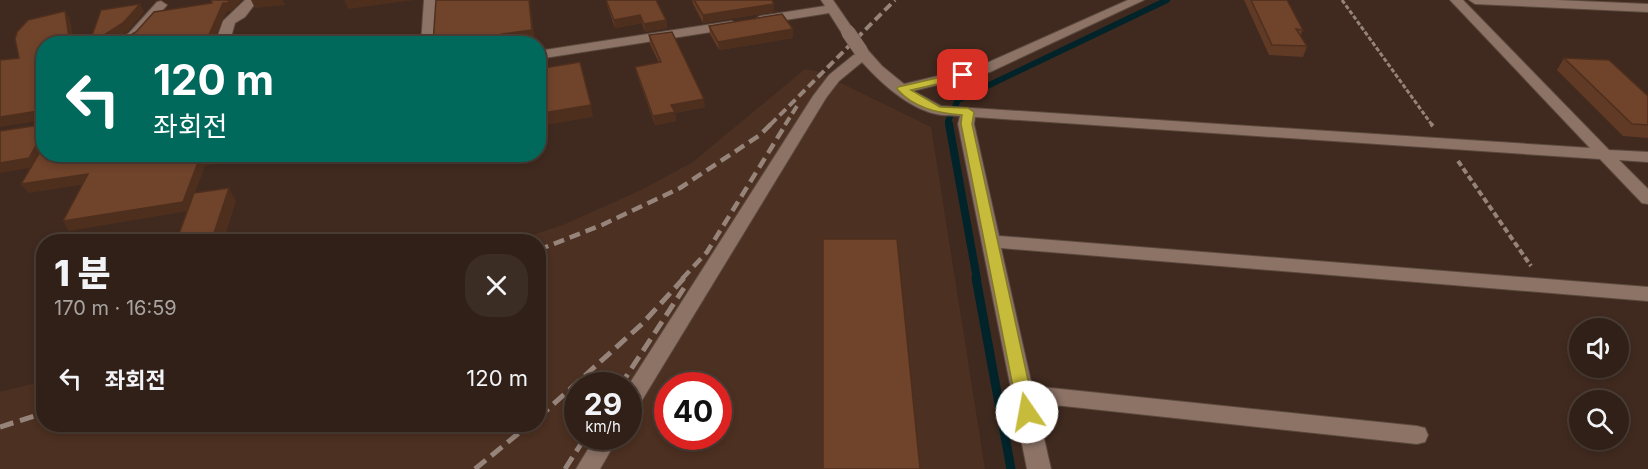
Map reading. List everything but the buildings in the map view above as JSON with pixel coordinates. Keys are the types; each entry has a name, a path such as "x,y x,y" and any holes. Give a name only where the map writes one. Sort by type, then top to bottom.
{"street":[{"path":"224,36 229,21 240,14 252,0"},
{"path":"428,36 430,0"},
{"path":"902,89 985,69 1138,0"},
{"path":"1456,0 1648,199"},
{"path":"1475,0 1648,8"},
{"path":"134,36 161,5"},
{"path":"546,54 829,5 862,52 889,80 922,103 938,110 1648,157"},
{"path":"642,382 820,96 834,78 862,52"},
{"path":"965,111 990,242 1039,469"},
{"path":"990,242 1648,294"},
{"path":"1023,393 1417,435"},
{"path":"588,469 600,450"}],"shaded area":[{"path":"805,69 816,71 931,127 985,469 0,469 0,392 36,383 36,432 546,432 546,234 536,234 563,225 641,190 693,162"}],"waterway":[{"path":"949,125 948,121 958,100 1167,0"},
{"path":"949,124 977,279"},
{"path":"976,278 1011,469"}],"railway":[{"path":"546,247 602,225 680,188 760,135 895,0"},
{"path":"785,125 797,106"},
{"path":"682,279 707,252 786,124"},
{"path":"546,411 642,324 684,278"},
{"path":"629,372 684,288"},
{"path":"0,427 36,416"},
{"path":"475,469 520,432"},
{"path":"565,469 577,450"}],"route":[{"path":"963,75 902,89 922,103 938,110 968,112 966,124 1027,412"}]}
